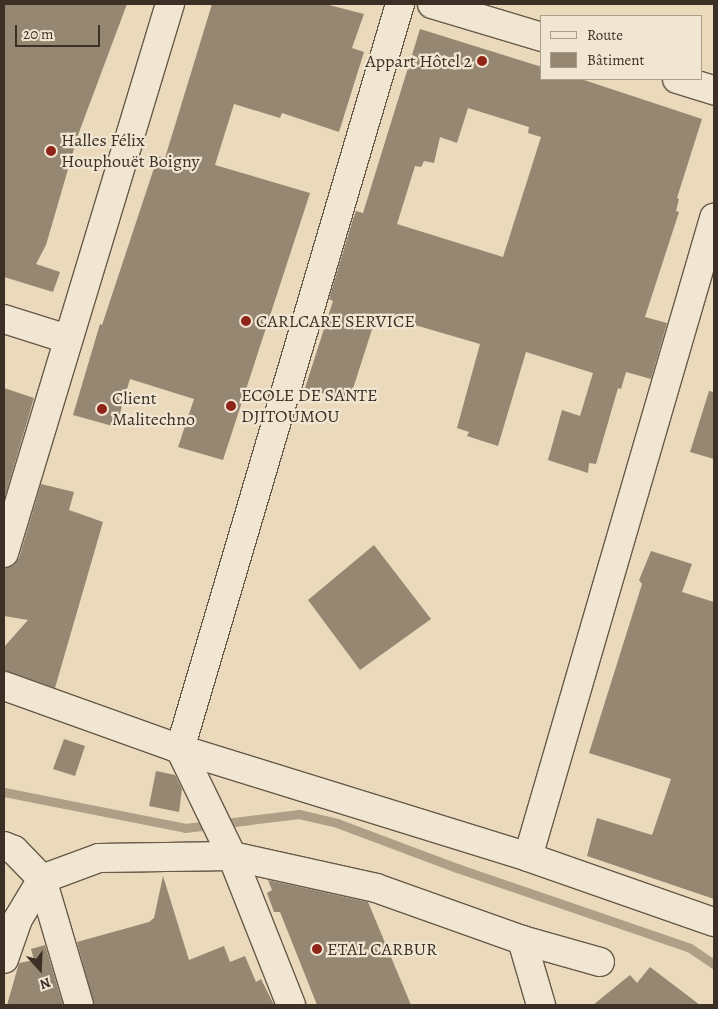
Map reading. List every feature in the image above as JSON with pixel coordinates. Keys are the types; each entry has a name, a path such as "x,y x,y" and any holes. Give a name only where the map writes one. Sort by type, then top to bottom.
{"street":[{"path":"4,553 170,4"},
{"path":"291,1005 232,856 185,757 400,4"},
{"path":"432,4 540,36"},
{"path":"680,80 714,90"},
{"path":"528,857 714,218"},
{"path":"4,319 68,339"},
{"path":"4,686 185,757 528,857 714,922"},
{"path":"4,846 14,850 42,879 79,1005"},
{"path":"4,959 18,918 42,879 99,858 232,856 376,888 522,940 600,962"},
{"path":"522,940 541,1005"}],"building":[{"name":"Halles Félix Houphouët Boigny","path":"4,4 127,4 78,135 46,245 36,264 60,272 53,292 4,277"},
{"path":"212,4 325,4 364,14 352,48 364,52 339,132 282,113 280,118 234,104 215,165 310,193 223,460 178,447 194,399 130,379 116,427 73,415 100,324 102,325 158,156 165,158"},
{"path":"420,29 540,66 540,80 584,80 702,119 677,198 679,199 676,211 679,212 645,317 667,323 651,379 626,372 621,389 618,388 596,464 589,463 588,473 548,460 562,410 580,416 593,373 526,352 498,446 467,436 469,432 457,428 480,344 377,314 349,401 305,388 333,301 329,299 356,211 363,213","holes":["468,108 529,127 528,133 541,137 503,257 397,224 415,166 421,167 424,161 434,163 440,137 457,143"]},
{"path":"4,388 34,398 4,500"},
{"path":"709,391 714,392 714,459 690,452"},
{"path":"41,484 74,492 69,510 103,522 55,688 4,671 4,647 28,620 4,616 4,568 14,565 19,558"},
{"path":"374,545 431,619 360,670 308,600"},
{"path":"651,551 692,564 682,592 714,602 714,899 587,856 597,818 652,835 671,779 589,753 642,584 639,580"},
{"path":"64,739 85,746 75,776 53,769"},
{"path":"156,771 175,775 182,789 179,812 149,806"},
{"path":"163,876 189,960 224,946 230,962 245,956 256,982 261,979 274,1005 94,1005 77,942 149,922 154,918"},
{"path":"268,880 368,902 411,1005 317,1005 280,912 274,912 267,893 272,890"},
{"path":"45,945 63,1005 7,1005 19,963 34,960 31,949"},
{"path":"650,967 700,1005 593,1005 630,975 637,983"}],"waterway":[{"path":"4,792 185,828 299,814 337,823 457,868 690,948 714,964"}],"place":[{"name":"Appart Hôtel 2","path":"482,61"},
{"name":"Halles Félix Houphouët Boigny","path":"51,151"},
{"name":"CARLCARE SERVICE","path":"246,321"},
{"name":"ECOLE DE SANTE DJITOUMOU","path":"231,406"},
{"name":"Client Malitechno","path":"102,409"},
{"name":"ETAL CARBUR","path":"317,949"}]}
